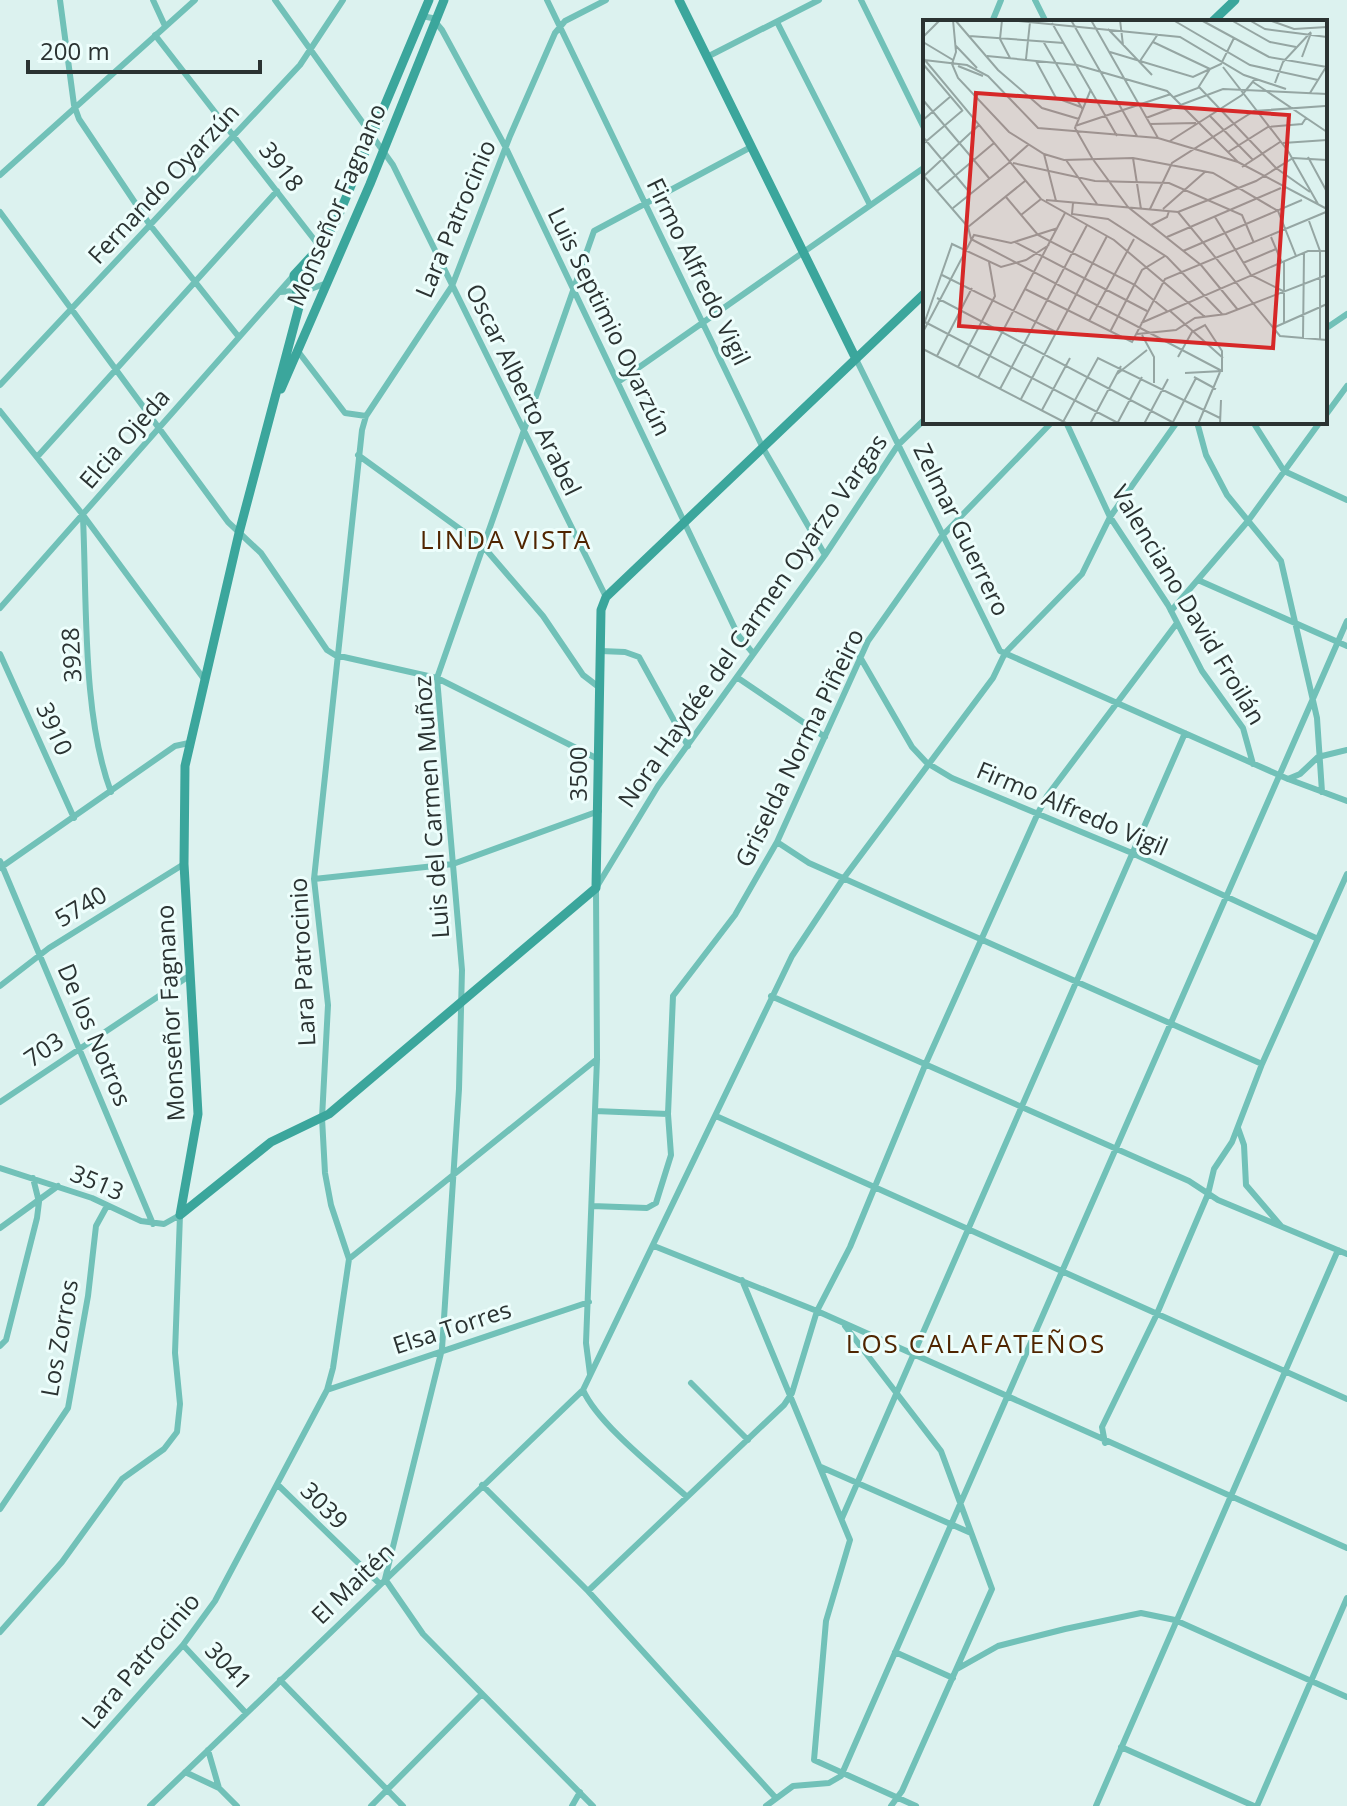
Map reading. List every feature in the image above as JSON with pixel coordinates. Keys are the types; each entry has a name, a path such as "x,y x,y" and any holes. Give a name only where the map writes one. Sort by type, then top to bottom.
{"street":[{"path":"60,0 74,105 150,225 238,336"},
{"path":"153,0 165,26"},
{"path":"0,175 74,105 195,0"},
{"name":"Oscar Alberto Arabel","path":"275,0 384,150 410,195 606,597"},
{"name":"Fernando Oyarzún","path":"0,385 311,52 343,0"},
{"name":"Monseñor Fagnano","path":"0,1632 62,1562 122,1479 164,1449 177,1432 180,1404 175,1353 180,1215 198,1114 184,864 183,787 189,743 239,533 299,307 297,290 292,283 294,275 320,247 337,219 429,0"},
{"name":"Monseñor Fagnano","path":"267,426 444,0"},
{"name":"Firmo Alfredo Vigil","path":"547,0 763,448 825,555"},
{"path":"560,24 606,0"},
{"name":"Zelmar Guerrero","path":"679,0 995,644 1005,653 1116,703 1285,778 1347,801"},
{"path":"707,57 819,0"},
{"path":"861,0 923,126"},
{"path":"993,20 1001,0"},
{"path":"1035,0 1045,20"},
{"path":"1214,20 1229,2"},
{"path":"422,16 435,22"},
{"name":"Luis Septimio Oyarzún","path":"435,22 506,148 738,635 752,652"},
{"path":"777,22 870,205"},
{"name":"Lara Patrocinio","path":"40,1806 183,1645 215,1601 327,1390 349,1259 327,1188 322,1118 328,1005 314,879 358,455 366,416 452,286 506,148 560,24"},
{"name":"3918","path":"155,35 320,247"},
{"name":"Luis del Carmen Muñoz","path":"383,1582 442,1349 462,1003 437,678 572,286 594,231 751,147"},
{"path":"618,382 923,168"},
{"path":"37,457 277,191"},
{"path":"0,212 239,533 261,553 327,650 335,655 437,678 598,759"},
{"name":"Elcia Ojeda","path":"0,608 294,275"},
{"path":"277,293 327,283"},
{"path":"606,597 923,295"},
{"path":"1327,328 1347,314"},
{"path":"297,350 345,413 366,416"},
{"path":"1327,413 1347,386"},
{"path":"0,411 83,515 204,679"},
{"name":"Nora Haydée del Carmen Oyarzo Vargas","path":"180,1215 271,1142 322,1118 596,888 658,786 825,555 898,445 923,421"},
{"name":"Griselda Norma Piñeiro","path":"592,1206 651,1207 669,1165 673,996 735,915 777,842 860,657 942,536 1050,424"},
{"name":"Valenciano David Froilán","path":"1067,424 1110,517 1171,611 1202,671 1243,728 1253,764"},
{"path":"590,1374 792,956 843,879 993,678 1005,653 1082,574 1110,517 1176,424"},
{"path":"1198,424 1212,467 1227,495 1281,561 1313,701 1322,792"},
{"path":"1254,424 1284,471 1347,500"},
{"path":"1171,611 1248,521 1319,424"},
{"path":"358,455 482,545 543,616 583,675 600,688"},
{"name":"3928","path":"83,515 92,693 100,760 111,792"},
{"path":"1198,580 1347,646"},
{"name":"3500","path":"583,1390 590,1374 586,1343 597,1059 596,888 601,610 606,597"},
{"path":"766,1806 793,1786 829,1783 842,1774 1117,1150 1225,896 1285,778 1347,621"},
{"path":"588,1591 748,1440 792,1393 817,1311 850,1247 926,1063 1038,813 1047,796 1177,623"},
{"path":"601,651 625,652 639,657 688,746"},
{"name":"3910","path":"0,654 74,818"},
{"name":"Firmo Alfredo Vigil","path":"860,657 912,747 927,763 952,778 1132,853 1318,939"},
{"path":"738,678 825,737"},
{"path":"842,1518 1185,733"},
{"path":"1,865 74,818 175,746 189,743"},
{"path":"1285,778 1300,774 1318,757 1347,750"},
{"path":"314,879 453,864 599,811"},
{"path":"777,842 795,856 843,879 1172,1021 1262,1064"},
{"name":"5740","path":"0,986 40,956 184,864"},
{"name":"De los Notros","path":"1,865 81,1046 153,1224"},
{"path":"1105,1443 1102,1427 1156,1316 1208,1194 1217,1161 1238,1128 1262,1064 1347,874"},
{"name":"703","path":"0,1102 189,976"},
{"path":"771,996 1347,1254"},
{"path":"349,1259 597,1059"},
{"path":"595,1111 668,1114"},
{"path":"716,1116 1156,1316 1347,1399"},
{"path":"1238,1128 1244,1145 1246,1185 1284,1228"},
{"path":"669,1165 687,1173"},
{"name":"3513","path":"0,1168 58,1186 153,1224"},
{"path":"0,1346 6,1340 39,1202 33,1178"},
{"path":"0,1228 58,1186"},
{"name":"Los Zorros","path":"0,1509 68,1408 88,1296 96,1226 107,1206"},
{"path":"153,1224 164,1224 180,1215"},
{"path":"654,1246 817,1311 1105,1443 1347,1548"},
{"path":"1096,1806 1338,1250"},
{"path":"742,1280 792,1393 842,1518 850,1548 826,1621 814,1757 817,1764 916,1806"},
{"name":"Elsa Torres","path":"327,1390 589,1302"},
{"path":"843,1323 941,1451 992,1589 891,1806"},
{"path":"691,1383 748,1440"},
{"path":"583,1390 587,1400 630,1445 686,1496"},
{"name":"El Maitén","path":"150,1806 583,1390"},
{"path":"821,1467 971,1533"},
{"name":"3039","path":"278,1485 383,1582 423,1634 593,1806"},
{"path":"482,1485 588,1591 775,1797"},
{"path":"1121,1747 1255,1806 1313,1681 1347,1598"},
{"path":"957,1669 998,1646 1141,1613 1175,1620 1347,1697"},
{"name":"3041","path":"183,1645 246,1713"},
{"path":"895,1652 953,1678"},
{"path":"280,1680 403,1806"},
{"path":"371,1806 482,1694"},
{"path":"208,1750 219,1788"},
{"path":"185,1772 219,1788 237,1806"},
{"path":"572,1806 580,1792"}],"district":[{"name":"LINDA VISTA","path":"506,540"},
{"name":"LOS CALAFATEÑOS","path":"976,1344"}]}
